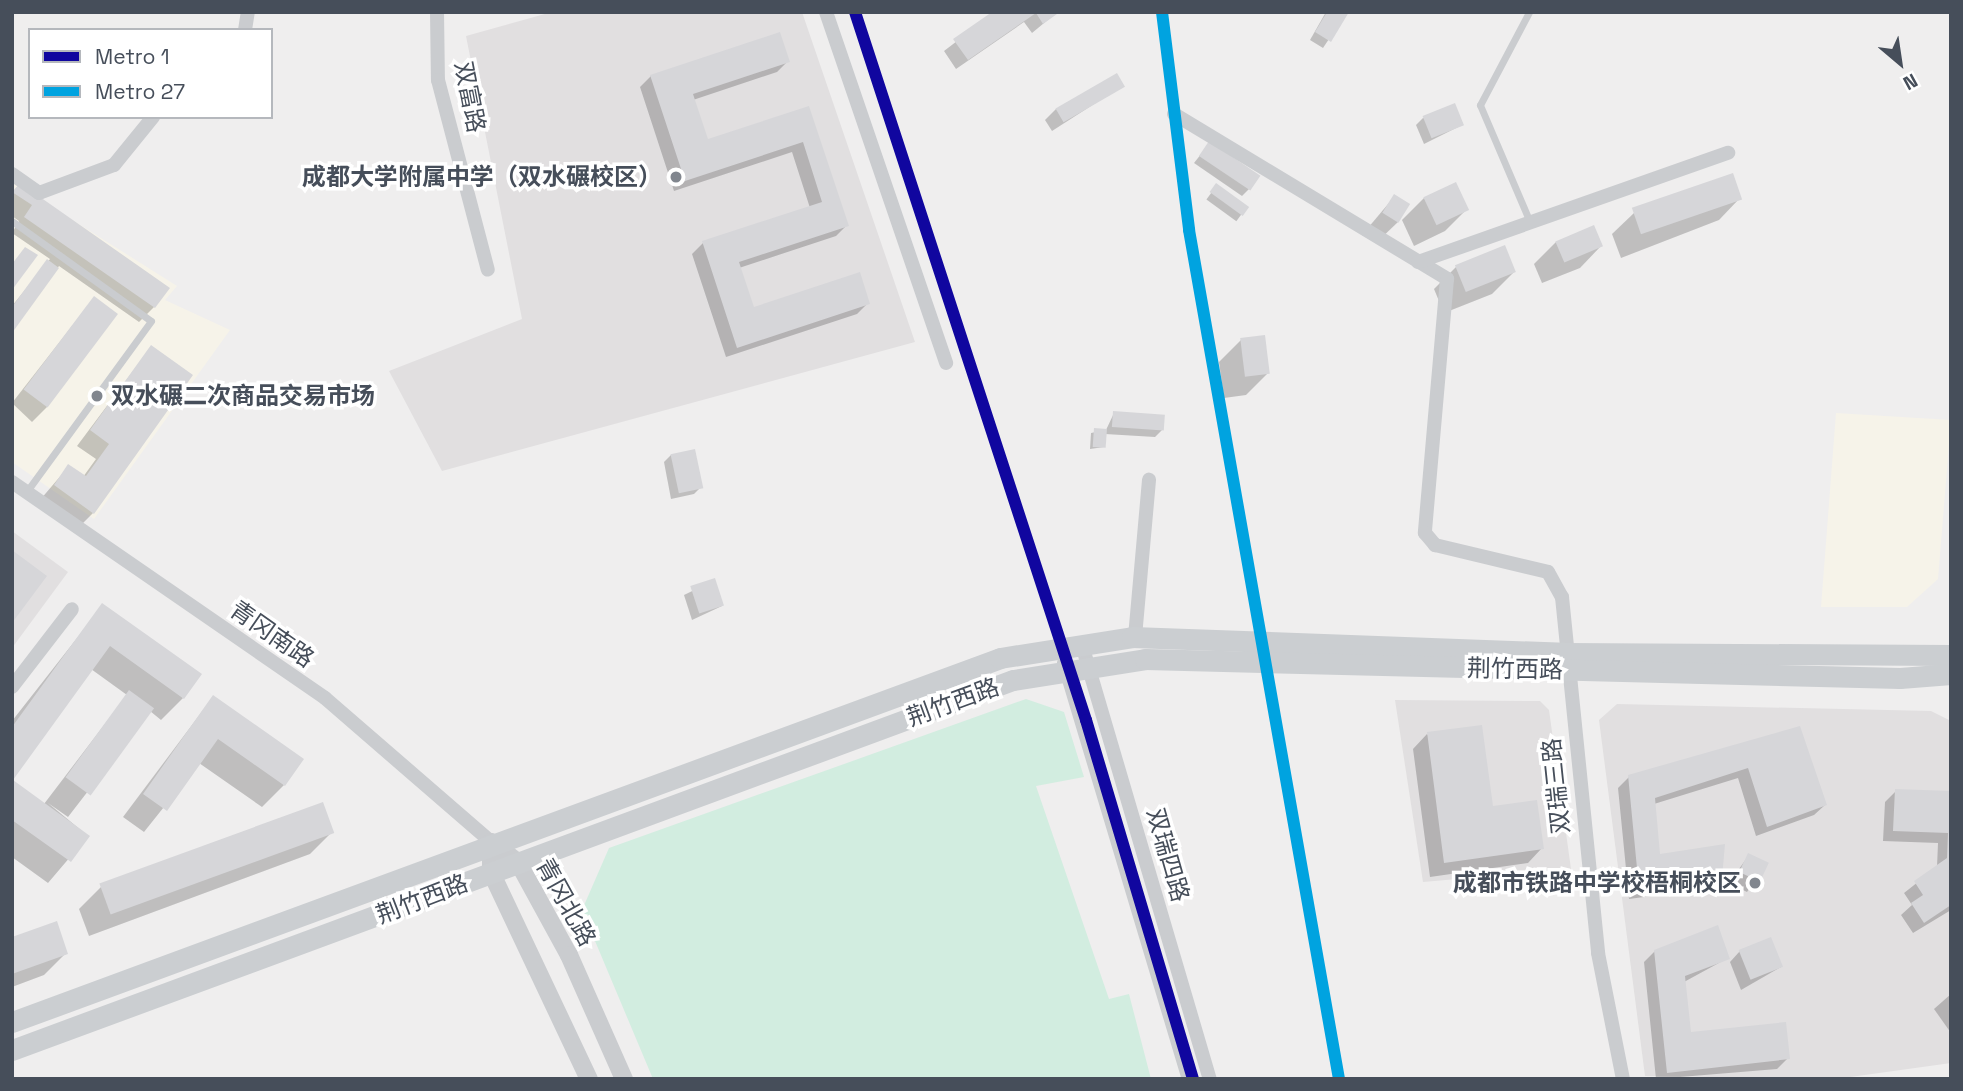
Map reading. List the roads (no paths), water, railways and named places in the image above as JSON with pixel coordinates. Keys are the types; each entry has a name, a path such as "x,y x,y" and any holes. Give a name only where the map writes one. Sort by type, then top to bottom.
{"main road":[{"name":"荆竹西路","path":"12,1021 491,842 1000,658 1135,637 1565,662 1951,674"},
{"name":"荆竹西路","path":"12,1050 1013,680 1145,660 1565,662 1951,655"}],"street":[{"name":"双富路","path":"438,12 438,80 488,270"},
{"path":"826,12 946,363"},
{"path":"1174,114 1418,262 1728,152"},
{"path":"12,174 39,193 114,165 151,119"},
{"name":"双瑞三路","path":"1418,262 1447,279 1425,533 1436,545 1548,572 1562,597 1565,662 1598,953 1623,1079"},
{"path":"1135,637 1149,480"},
{"name":"青冈南路","path":"12,482 324,698 491,842"},
{"path":"12,687 72,610"},
{"name":"双瑞四路","path":"1082,645 1210,1079"},
{"name":"双瑞四路","path":"1059,648 1189,1079"},
{"path":"491,842 491,872 589,1079"},
{"name":"青冈北路","path":"491,842 517,862 569,955 624,1079"}],"lane":[{"path":"1529,12 1480,105 1530,223"},
{"path":"12,221 151,321 26,492"}],"metro line":[{"name":"1","path":"855,12 1086,720 1193,1079"},
{"name":"27","path":"1162,12 1189,230 1339,1079"}],"place":[{"name":"成都大学附属中学（双水碾校区）","path":"676,177"},
{"name":"双水碾二次商品交易市场","path":"97,396"},
{"name":"成都市铁路中学校梧桐校区","path":"1755,883"}]}
